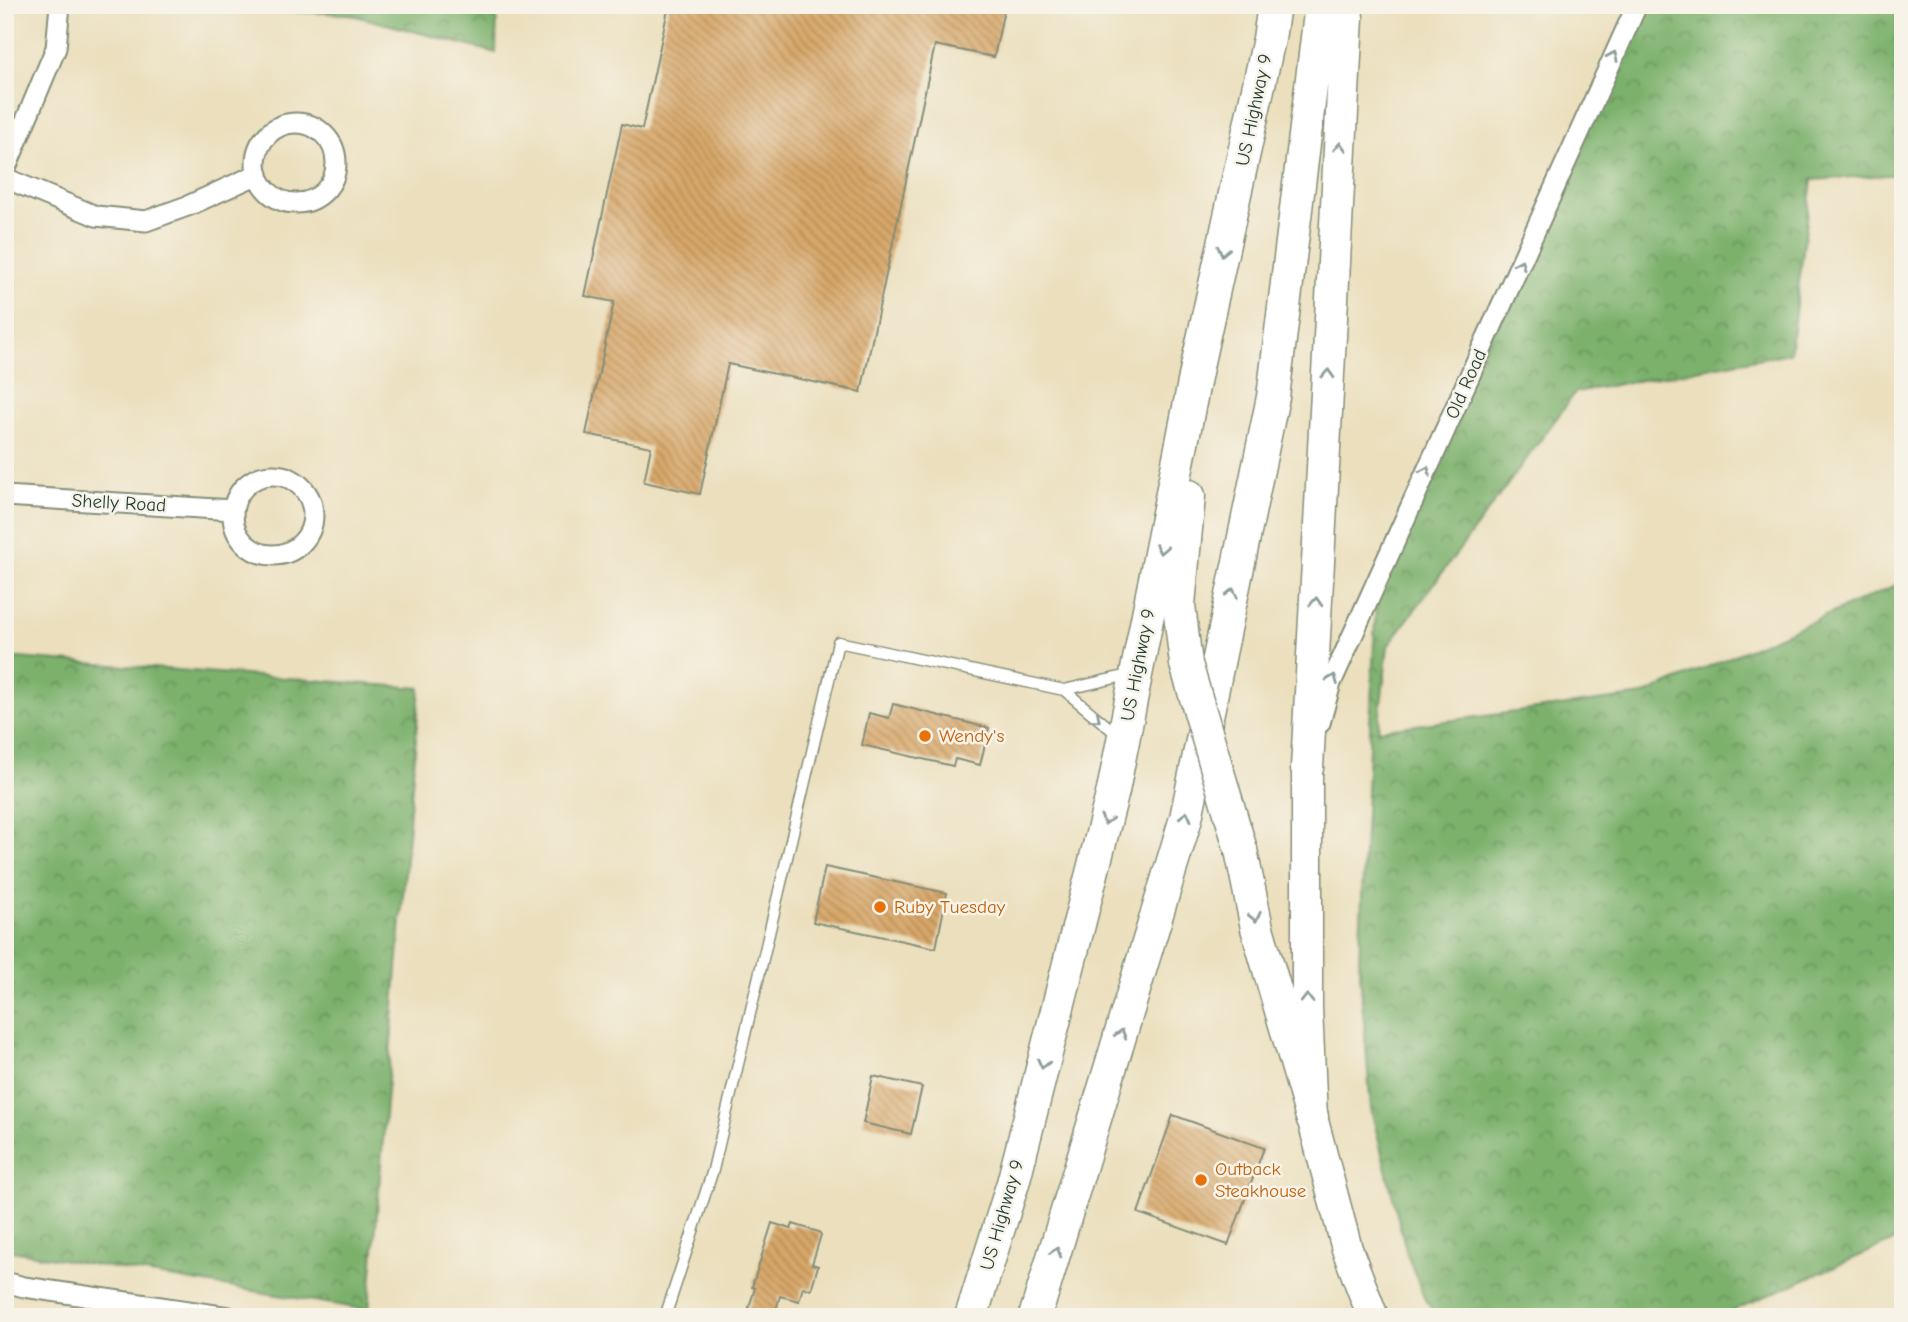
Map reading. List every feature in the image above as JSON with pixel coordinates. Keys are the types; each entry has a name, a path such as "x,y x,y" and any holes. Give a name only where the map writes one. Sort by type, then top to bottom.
{"highway":[{"name":"US Highway 9","path":"971,1317 1013,1183 1113,791 1198,362 1274,5"},
{"path":"1035,1317 1186,818 1273,397 1321,5"},
{"path":"1307,768 1346,5"},
{"path":"1198,362 1180,605 1186,664 1241,850 1258,928 1312,1117"}],"main road":[{"path":"1307,768 1307,1008 1312,1117 1347,1249 1373,1317"}],"street":[{"path":"5,170 56,48 61,5"},
{"name":"Old Road","path":"1307,768 1331,683 1637,5"},
{"path":"288,123 305,123 317,128 335,150 335,175 326,190 313,200 296,203 284,201 264,186 257,174 256,158 260,146 267,136 288,123"},
{"path":"5,178 96,216 146,221 190,205 257,174"},
{"path":"264,476 281,476 293,480 303,488 310,499 313,515 310,532 303,542 281,555 264,555 243,542 236,532 233,510 243,488 253,480 264,476"},
{"name":"Shelly Road","path":"5,496 233,510"},
{"path":"5,1282 124,1309 229,1317"}],"lane":[{"path":"666,1317 713,1170 838,642 1064,690 1136,673"},
{"path":"1064,690 1123,740"}],"green space":[{"path":"206,5 497,5 496,53 348,14 205,8"},
{"path":"1644,5 1903,5 1903,174 1812,180 1790,353 1576,392 1388,646 1378,730 1643,695 1903,582 1903,1237 1718,1317 1613,1317 1611,1311 1598,1317 1438,1317 1425,1300 1407,1254 1371,1109 1359,961 1377,578"},
{"path":"5,657 420,688 369,1310 5,1250"}],"building":[{"path":"669,5 1005,5 994,57 935,45 861,392 728,364 700,494 644,482 651,447 586,434 614,302 585,296 622,124 642,129"},
{"name":"Wendy's","path":"893,704 989,728 980,765 955,759 953,766 862,745 869,713 889,718"},
{"name":"Ruby Tuesday","path":"825,867 947,893 936,948 813,922"},
{"path":"873,1076 922,1087 911,1134 863,1123"},
{"name":"Outback Steakhouse","path":"1173,1115 1264,1148 1228,1245 1138,1213"},
{"path":"772,1223 791,1229 793,1224 819,1232 821,1235 812,1264 818,1266 811,1290 803,1287 799,1301 780,1296 774,1317 746,1317 755,1288 752,1287"}],"place":[{"name":"Wendy's","path":"925,736"},
{"name":"Ruby Tuesday","path":"880,907"},
{"name":"Outback Steakhouse","path":"1201,1180"}]}
